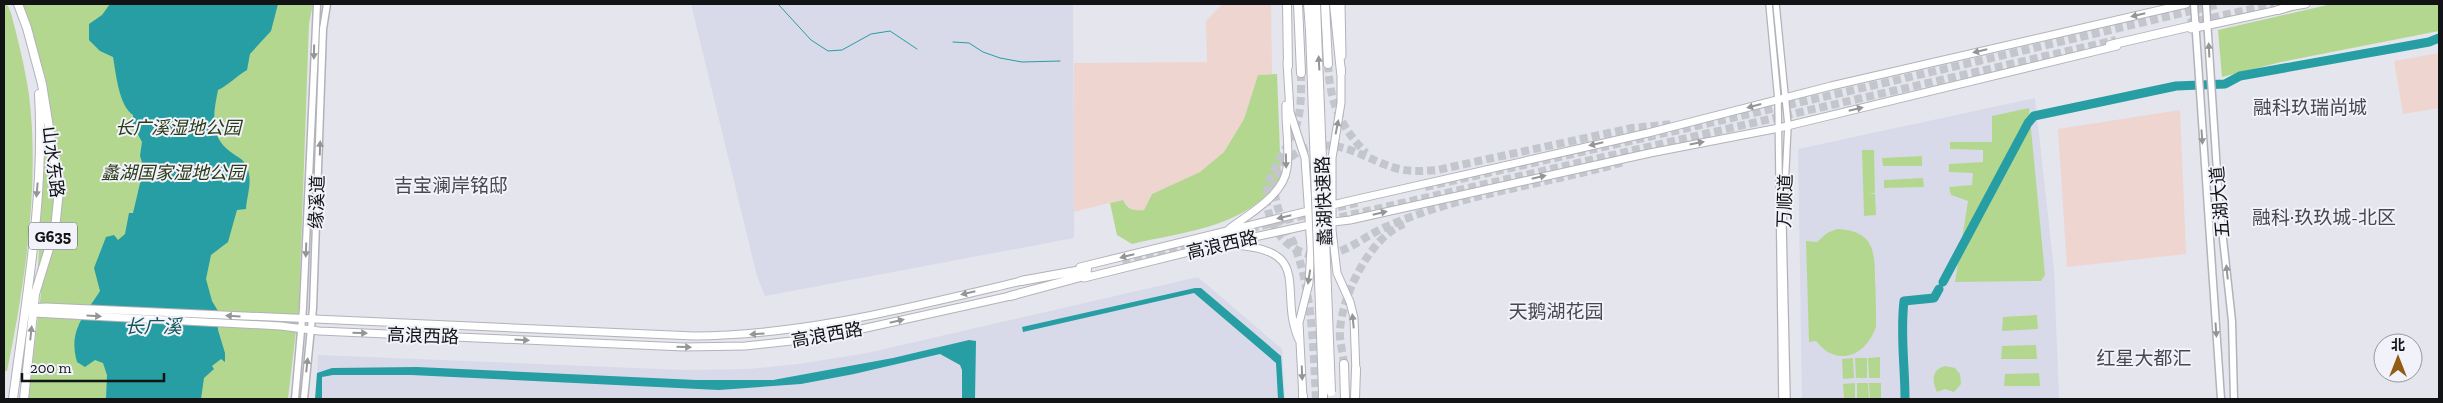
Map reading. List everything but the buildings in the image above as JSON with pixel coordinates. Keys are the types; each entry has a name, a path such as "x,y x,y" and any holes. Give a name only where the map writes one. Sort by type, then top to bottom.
{"highway":[{"name":"山水东路","path":"18,4 27,28 39,72 56,171 59,206 56,229 35,294 24,399"},
{"path":"1286,4 1288,66"},
{"path":"1298,4 1301,73"},
{"name":"蠡湖快速路","path":"1308,4 1314,31"},
{"name":"蠡湖快速路","path":"1316,4 1314,31 1327,395"},
{"path":"1325,4 1328,64"},
{"path":"1334,4 1341,72"},
{"path":"2278,10 2299,4"},
{"path":"2110,45 2196,26"},
{"name":"山水东路","path":"14,399 26,309 39,176 41,129 39,72"},
{"path":"1010,296 1087,272 1021,281"},
{"path":"1344,364 1345,399"},
{"path":"1355,399 1356,369"}],"main road":[{"name":"缘溪道","path":"295,399 302,330 317,4"},
{"name":"缘溪道","path":"304,399 312,319 323,29 327,4"},
{"path":"1341,4 1341,103 1332,158 1332,222 1337,273 1350,302 1354,318 1358,399"},
{"name":"高浪西路","path":"45,310 302,318 694,336 730,336 819,326 1021,281 1227,230 2186,4"},
{"name":"五湖大道","path":"2194,4 2221,399"},
{"name":"五湖大道","path":"2206,4 2210,84 2232,321 2234,399"},
{"name":"高浪西路","path":"45,310 281,326 302,330 684,347 745,346 810,339 1010,296 1209,247 1309,225 1350,220 1650,152 1779,128 2196,26 2207,26 2306,4"},
{"path":"1288,66 1290,112 1305,158 1311,269 1299,323 1302,348 1303,398"},
{"path":"1227,230 1271,196 1285,177 1287,167 1285,120 1288,77"},
{"path":"1209,247 1233,245 1260,247 1280,259 1289,272 1293,327 1302,348"},
{"path":"26,309 45,310"}],"street":[{"name":"万顺道","path":"1769,4 1782,99 1788,125 1784,226 1787,399"},
{"name":"万顺道","path":"1776,4 1782,99 1779,128 1782,399"}],"shaded area":[{"path":"691,4 1073,4 1074,238 765,296 757,276"},
{"path":"1222,4 1271,4 1272,74 1258,75 1244,119 1224,152 1200,172 1152,194 1144,210 1134,211 1122,200 1073,212 1074,63 1207,62 1206,21"},
{"path":"2439,53 2439,108 2403,114 2394,61"},
{"path":"2035,98 2054,270 2059,399 1802,399 1798,149"},
{"path":"2180,110 2186,254 2067,267 2058,129"},
{"path":"1198,277 1282,349 1285,399 316,399 318,355 684,370 748,369 799,364 867,353"}],"green space":[{"path":"4,4 7,4 11,13 29,95 33,163 32,198 25,269 7,371 4,371"},
{"name":"长广溪湿地公园","path":"23,4 313,4 309,24 299,305 288,399 28,399 41,293 37,282 45,150 46,79"},
{"path":"2332,4 2439,4 2439,31 2281,62 2222,77 2218,30"},
{"path":"1277,74 1281,178 1267,195 1251,208 1233,217 1194,231 1132,244 1117,235 1110,203 1123,200 1132,209 1144,210 1152,194 1200,172 1224,152 1244,119 1258,75"},
{"path":"2029,108 2045,275 2041,281 1955,282 1968,201 1951,195 1949,187 1972,185 1973,173 1949,172 1949,164 1983,162 1983,150 1950,149 1950,142 1992,142 1992,116"},
{"path":"1862,150 1874,150 1875,193 1868,194 1875,194 1876,215 1864,216"},
{"path":"1922,156 1922,166 1883,166 1882,158"},
{"path":"1923,178 1924,187 1884,188 1884,180"},
{"path":"1837,229 1849,230 1865,238 1870,244 1875,269 1876,327 1865,345 1858,351 1842,356 1824,349 1816,341 1809,342 1806,241 1817,242 1827,233"},
{"path":"2037,315 2038,329 2002,331 2003,317"},
{"path":"2036,345 2037,359 2001,359 2002,346"},
{"path":"1880,357 1880,378 1869,378 1868,358"},
{"path":"1853,358 1854,378 1843,379 1842,359"},
{"path":"1855,358 1867,358 1867,378 1856,378"},
{"path":"1945,366 1955,368 1960,374 1961,384 1954,392 1945,389 1937,392 1935,388 1935,373"},
{"path":"2039,373 2040,386 2004,386 2005,374"},
{"path":"1855,383 1855,399 1844,399 1843,384"},
{"path":"1857,383 1868,383 1869,399 1857,399"},
{"path":"1869,383 1881,383 1881,399 1870,399"}],"water":[{"name":"长广溪","path":"110,4 278,4 271,31 250,54 247,70 218,90 214,114 217,136 227,149 245,164 249,172 250,183 246,209 237,210 228,242 211,255 206,279 212,301 218,311 218,330 225,353 225,362 221,359 212,366 214,369 204,378 201,399 106,399 107,375 103,363 95,360 85,367 77,362 75,351 76,333 83,316 100,291 94,268 106,237 114,235 118,240 125,234 129,213 133,213 141,179 145,172 140,156 142,142 133,125 133,115 124,105 121,97 113,57 100,51 89,40 89,24 102,15"},
{"path":"1201,288 1281,356 1284,399 1278,399 1276,363 1194,293 1023,332 1022,327"},
{"path":"969,340 976,341 975,399 962,399 962,370 960,365 940,354 801,384 719,390 411,375 333,375 322,377 322,399 315,399 317,373 332,368 417,367 696,380 773,380 893,358"}],"waterway":[{"path":"778,4 811,40 828,51 842,50 871,34 890,31 917,49"},
{"path":"1943,282 2028,123 2034,116 2176,86 2225,84 2240,76 2429,42 2439,38"},
{"path":"953,42 969,43 983,52 1000,58 1022,62 1060,61"},
{"path":"1905,399 1904,301 1934,298 1939,289"}],"tunnel":[{"path":"1425,187 1823,97 2220,4"},
{"path":"2188,23 2274,4"},
{"path":"1328,220 2116,40"},
{"path":"1328,64 1331,90 1338,112 1349,133 1366,153"},
{"path":"1301,73 1299,115 1291,139 1271,175 1268,184 1267,205 1277,232 1290,245 1306,254 1326,255 1336,253 1388,226 1474,197 1624,162"},
{"path":"1316,399 1313,339 1305,280 1300,261 1275,197 1278,174 1286,162 1296,153 1316,146 1339,147 1399,169 1413,171 1437,170 1632,128 1674,124"},
{"path":"1326,210 1361,202"},
{"path":"1122,260 1314,213"},
{"path":"1344,364 1340,329 1346,300 1360,268 1370,254 1380,241 1404,224"}],"district":[{"name":"融科玖瑞尚城","path":"2310,107"},
{"name":"吉宝澜岸铭邸","path":"451,185"},
{"name":"融科·玖玖城-北区","path":"2324,217"},
{"name":"天鹅湖花园","path":"1556,311"},
{"name":"红星大都汇","path":"2144,358"}],"park label":[{"name":"蠡湖国家湿地公园","path":"173,173"}]}
